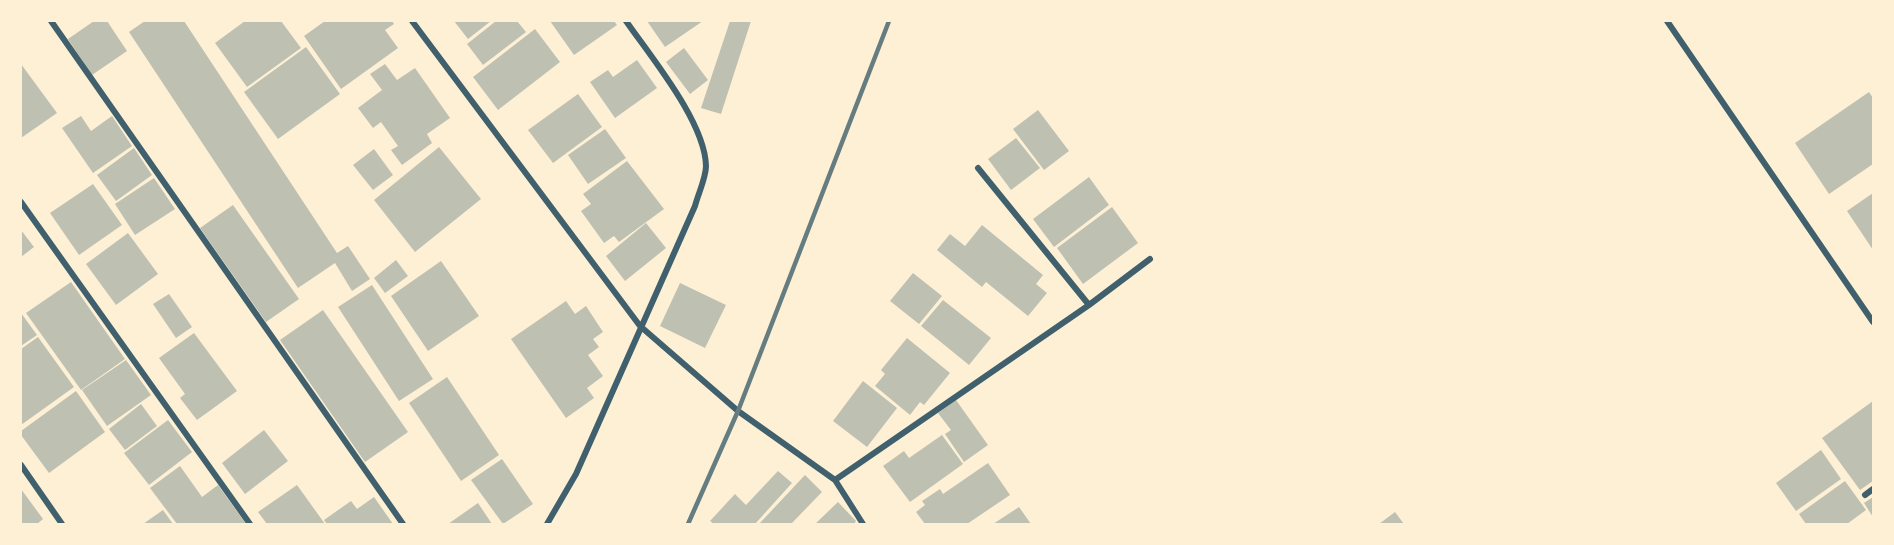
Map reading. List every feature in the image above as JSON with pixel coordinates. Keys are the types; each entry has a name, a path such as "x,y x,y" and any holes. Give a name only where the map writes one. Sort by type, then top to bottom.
{"street":[{"path":"51,21 403,524"},
{"path":"412,21 640,326 738,411 835,480 863,524"},
{"path":"547,524 576,474 695,206 706,167 701,138 677,94 626,21"},
{"path":"1667,21 1873,322"},
{"path":"978,168 1089,305"},
{"path":"21,202 250,524"},
{"path":"835,480 1089,305 1150,260"},
{"path":"21,465 63,524"},
{"path":"1865,495 1873,489"}],"building":[{"path":"94,21 107,21 127,51 92,75 68,39"},
{"path":"145,21 184,21 337,253 348,246 370,279 352,291 335,263 298,288 129,32"},
{"path":"245,21 281,21 301,48 247,87 215,43"},
{"path":"325,21 392,21 394,24 385,30 398,48 341,89 304,36"},
{"path":"454,21 491,21 468,39"},
{"path":"496,21 517,21 526,32 483,65 467,44"},
{"path":"550,21 614,21 617,25 574,55"},
{"path":"647,21 703,21 665,47"},
{"path":"730,21 751,21 721,114 701,108"},
{"path":"535,29 560,62 498,110 473,77"},
{"path":"306,47 340,94 278,139 244,92"},
{"path":"684,48 708,80 690,94 666,62"},
{"path":"637,60 657,88 615,118 590,82 608,70 613,77"},
{"path":"21,64 57,113 21,138"},
{"path":"385,64 397,80 415,68 450,118 427,134 432,143 402,165 391,150 398,146 381,122 373,128 358,108 382,90 370,74"},
{"path":"1869,92 1873,98 1873,164 1829,194 1795,143"},
{"path":"578,94 602,127 553,163 528,130"},
{"path":"1038,110 1069,151 1044,170 1013,129"},
{"path":"81,116 91,131 112,116 132,146 93,173 62,128"},
{"path":"605,129 626,158 588,184 568,155"},
{"path":"1016,138 1040,168 1011,190 988,159"},
{"path":"439,147 481,199 415,252 374,200"},
{"path":"134,148 152,175 116,201 97,175"},
{"path":"374,149 393,175 373,190 353,165"},
{"path":"627,161 664,209 619,242 614,236 604,243 581,211 591,204 583,194"},
{"path":"1089,177 1109,205 1054,247 1033,219"},
{"path":"154,178 175,209 135,235 115,204"},
{"path":"93,184 122,225 79,255 50,213"},
{"path":"1873,193 1873,250 1847,211"},
{"path":"233,205 299,299 266,322 200,228"},
{"path":"1112,207 1138,243 1083,284 1057,248"},
{"path":"646,223 666,248 625,281 606,256"},
{"path":"982,225 1043,275 1036,284 1047,293 1028,316 986,282 982,287 937,250 950,234 965,246"},
{"path":"21,230 34,247 21,257"},
{"path":"128,233 158,274 116,305 86,264"},
{"path":"396,260 408,276 385,293 374,278"},
{"path":"441,261 479,316 428,351 391,296"},
{"path":"913,273 942,296 919,324 890,301"},
{"path":"71,282 125,359 81,390 26,313"},
{"path":"680,283 726,305 705,348 660,326"},
{"path":"372,285 433,379 399,401 338,307"},
{"path":"169,294 192,327 176,338 153,304"},
{"path":"943,300 991,338 969,365 921,326"},
{"path":"566,301 575,314 586,306 603,332 593,339 599,347 588,355 603,376 587,388 594,398 566,418 511,339"},
{"path":"323,310 408,432 365,462 280,340"},
{"path":"21,313 37,335 21,346"},
{"path":"194,333 237,391 197,420 180,398 185,394 159,358"},
{"path":"38,337 74,387 21,425 21,349"},
{"path":"907,338 950,373 924,405 920,402 910,415 875,386 885,374 881,370"},
{"path":"126,360 151,395 107,426 82,390"},
{"path":"447,377 499,455 461,481 409,403"},
{"path":"863,381 897,408 867,447 833,421"},
{"path":"76,391 105,432 49,473 21,435 21,431"},
{"path":"956,400 988,445 964,462 945,434 951,430 938,413"},
{"path":"1873,401 1873,481 1860,490 1822,438"},
{"path":"141,404 157,426 125,450 109,429"},
{"path":"168,420 192,452 149,485 124,453"},
{"path":"264,430 288,461 245,494 222,463"},
{"path":"942,435 963,464 910,502 883,466 904,451 909,458"},
{"path":"1821,450 1841,479 1796,511 1776,483"},
{"path":"502,459 533,504 503,524 471,480"},
{"path":"988,463 1010,495 967,524 925,524 916,512 925,505 922,501 940,489 943,494"},
{"path":"180,466 202,497 218,485 246,524 177,524 150,488"},
{"path":"778,471 792,483 755,524 714,524 710,521 735,494 746,505"},
{"path":"805,475 822,492 791,524 759,524"},
{"path":"1845,481 1866,510 1847,524 1806,524 1799,514"},
{"path":"297,485 325,524 267,524 258,512"},
{"path":"21,489 43,519 37,524 21,524"},
{"path":"374,497 393,524 327,524 324,520 351,501 357,509"},
{"path":"1873,497 1873,517 1864,503"},
{"path":"838,502 856,521 854,524 815,524"},
{"path":"478,503 492,524 448,524"},
{"path":"1019,507 1031,524 993,524"},
{"path":"163,510 173,524 143,524"},
{"path":"1395,512 1404,524 1379,524"}],"railway":[{"path":"688,524 738,411 889,21"}]}
